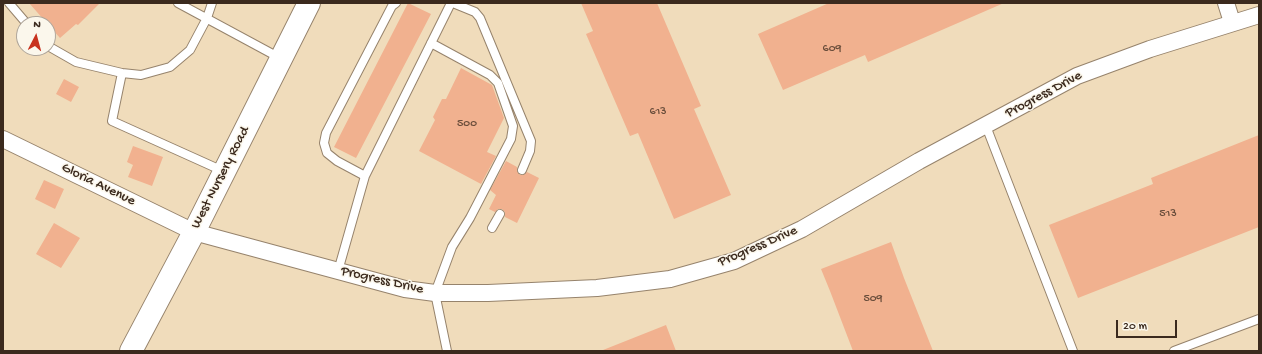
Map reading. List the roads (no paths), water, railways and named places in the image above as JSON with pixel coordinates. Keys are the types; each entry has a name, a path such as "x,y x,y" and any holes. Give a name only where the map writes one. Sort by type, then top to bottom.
{"main road":[{"name":"West Nursery Road","path":"131,351 194,232 309,3"}],"street":[{"path":"1226,3 1232,22"},
{"name":"Progress Drive","path":"194,232 405,289 435,293 488,293 597,288 670,279 734,261 802,229 919,161 1077,76 1150,49 1259,14"},
{"name":"Gloria Avenue","path":"3,138 194,232"}],"lane":[{"path":"9,3 20,16"},
{"path":"178,3 281,58"},
{"path":"56,51 76,62 122,73 141,75 170,67 190,50 207,18 212,3"},
{"path":"365,176 337,161 327,153 324,143 326,133 392,6 396,3"},
{"path":"338,271 365,176 452,3 475,12 480,18 531,141 530,151 522,170"},
{"path":"431,43 490,75 498,83 514,126 511,140 470,218 452,247 435,293 447,351"},
{"path":"122,73 112,121 224,172"},
{"path":"986,126 1073,351"},
{"path":"492,228 500,214"},
{"path":"1174,351 1259,319"}]}
